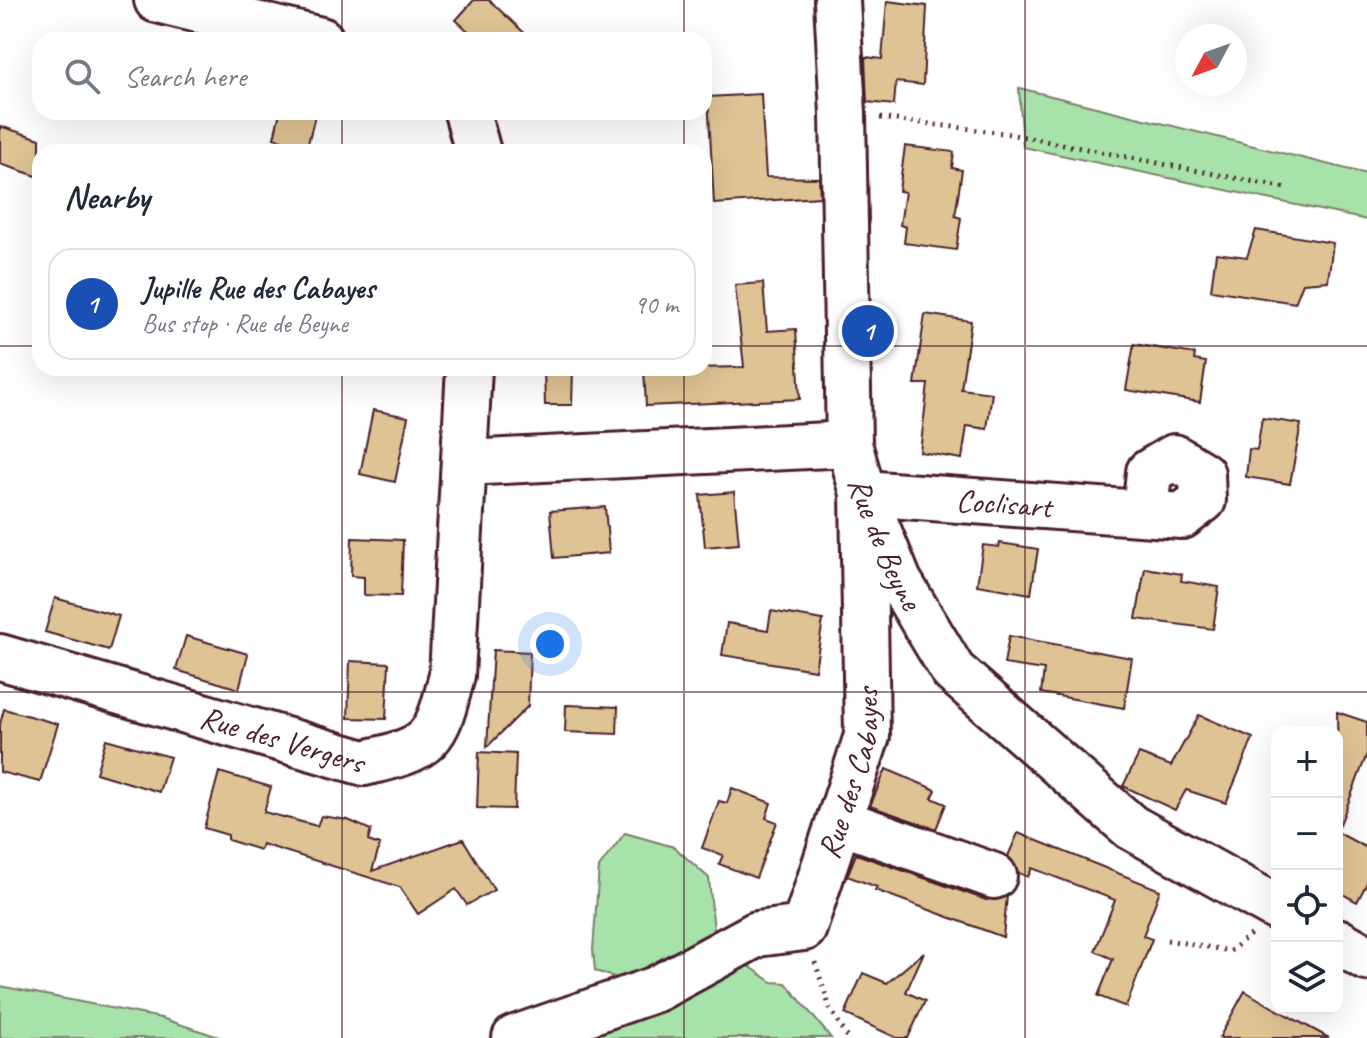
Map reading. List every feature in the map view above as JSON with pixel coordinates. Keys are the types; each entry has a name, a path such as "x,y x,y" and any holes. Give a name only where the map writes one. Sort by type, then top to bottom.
{"street":[{"path":"157,0 288,32"},
{"name":"Rue de Beyne","path":"837,0 843,114 849,444 863,493 899,581 953,671 1131,827 1271,904"},
{"path":"469,120 476,144"},
{"name":"Rue des Vergers","path":"0,657 364,763 411,752 440,724 452,675 469,376"},
{"path":"465,463 849,444"},
{"name":"Coclisart","path":"863,493 1145,513"},
{"name":"Rue des Cabayes","path":"804,928 867,736 863,493"},
{"path":"839,821 994,876"},
{"path":"515,1038 656,989 757,934 804,928"},
{"path":"1339,942 1367,958"}],"path":[{"path":"843,114 1004,133 1286,188"},
{"path":"1167,940 1230,951 1254,932 1271,910"},
{"path":"804,928 830,1008 848,1038"}],"green space":[{"path":"1019,88 1367,174 1367,220 1023,147"},
{"path":"625,833 674,847 709,878 715,942 772,982 786,983 831,1038 560,1038 626,981 595,971 593,950 599,867"},
{"path":"0,986 161,1018 222,1038 0,1038"}],"building":[{"path":"474,0 489,0 523,32 469,32 456,20"},
{"path":"887,1 927,6 923,85 896,82 894,105 867,102 865,57 882,59"},
{"path":"761,94 766,177 819,178 820,197 714,204 709,120 712,120 712,97"},
{"path":"278,120 314,120 308,144 274,138"},
{"path":"0,126 40,139 40,144 32,144 32,174 0,164"},
{"path":"905,146 954,152 952,168 962,170 955,216 961,218 956,250 904,243 906,227 900,225 905,192 899,191"},
{"path":"1256,230 1333,243 1328,281 1303,283 1295,303 1211,290 1216,253 1247,257"},
{"path":"763,283 767,331 796,329 800,399 646,406 644,376 712,376 712,368 744,367 735,285"},
{"path":"925,314 971,321 961,389 992,393 987,429 967,426 962,459 920,452 928,384 915,384"},
{"path":"1134,344 1195,354 1194,360 1206,362 1200,402 1126,390"},
{"path":"544,376 573,376 572,405 545,405"},
{"path":"373,410 408,417 395,482 360,474"},
{"path":"1262,418 1301,424 1290,484 1246,477 1249,449 1257,450"},
{"path":"734,492 739,544 705,547 700,495"},
{"path":"605,507 609,553 554,558 550,511"},
{"path":"352,538 403,540 401,596 364,595 364,577 351,576"},
{"path":"1000,543 1038,549 1031,594 977,585 983,545 999,547"},
{"path":"1145,568 1182,574 1181,581 1219,587 1213,629 1136,619"},
{"path":"55,598 119,616 109,650 45,632"},
{"path":"771,611 823,620 815,670 722,655 727,623 768,630"},
{"path":"186,636 248,654 239,689 176,670"},
{"path":"1009,636 1132,658 1124,708 1041,693 1044,670 1004,664"},
{"path":"493,650 530,652 528,706 487,747"},
{"path":"350,661 389,663 386,719 348,718"},
{"path":"566,705 618,707 617,734 565,732"},
{"path":"4,709 58,724 40,782 0,772 0,724"},
{"path":"1337,712 1367,722 1367,754 1343,817 1343,726 1337,726"},
{"path":"1199,715 1253,738 1226,803 1186,790 1175,810 1123,786 1139,754 1171,766"},
{"path":"106,739 170,757 159,792 96,773"},
{"path":"479,752 516,754 514,809 477,808"},
{"path":"886,769 936,790 932,798 946,804 936,829 870,806"},
{"path":"219,772 271,787 264,812 317,826 321,816 348,820 371,830 368,841 380,845 372,871 463,839 494,890 467,905 456,889 418,914 400,887 262,844 260,850 228,840 228,835 204,828"},
{"path":"732,788 771,803 766,818 777,822 756,878 719,864 723,855 702,848 719,801 727,803"},
{"path":"1018,833 1160,890 1143,936 1152,939 1126,1007 1098,996 1113,959 1095,951 1115,900 1032,868 1028,877 1019,873 1008,856"},
{"path":"1343,835 1367,848 1367,883 1357,902 1343,894"},
{"path":"856,854 986,900 1007,896 1003,937 875,890 877,887 847,876"},
{"path":"924,952 906,992 925,1001 908,1038 897,1038 845,1014 863,973 887,983"},
{"path":"1245,991 1271,1006 1271,1014 1285,1014 1329,1038 1219,1038"}],"place":[{"name":"Jupille Rue des Cabayes","path":"868,331"}]}
